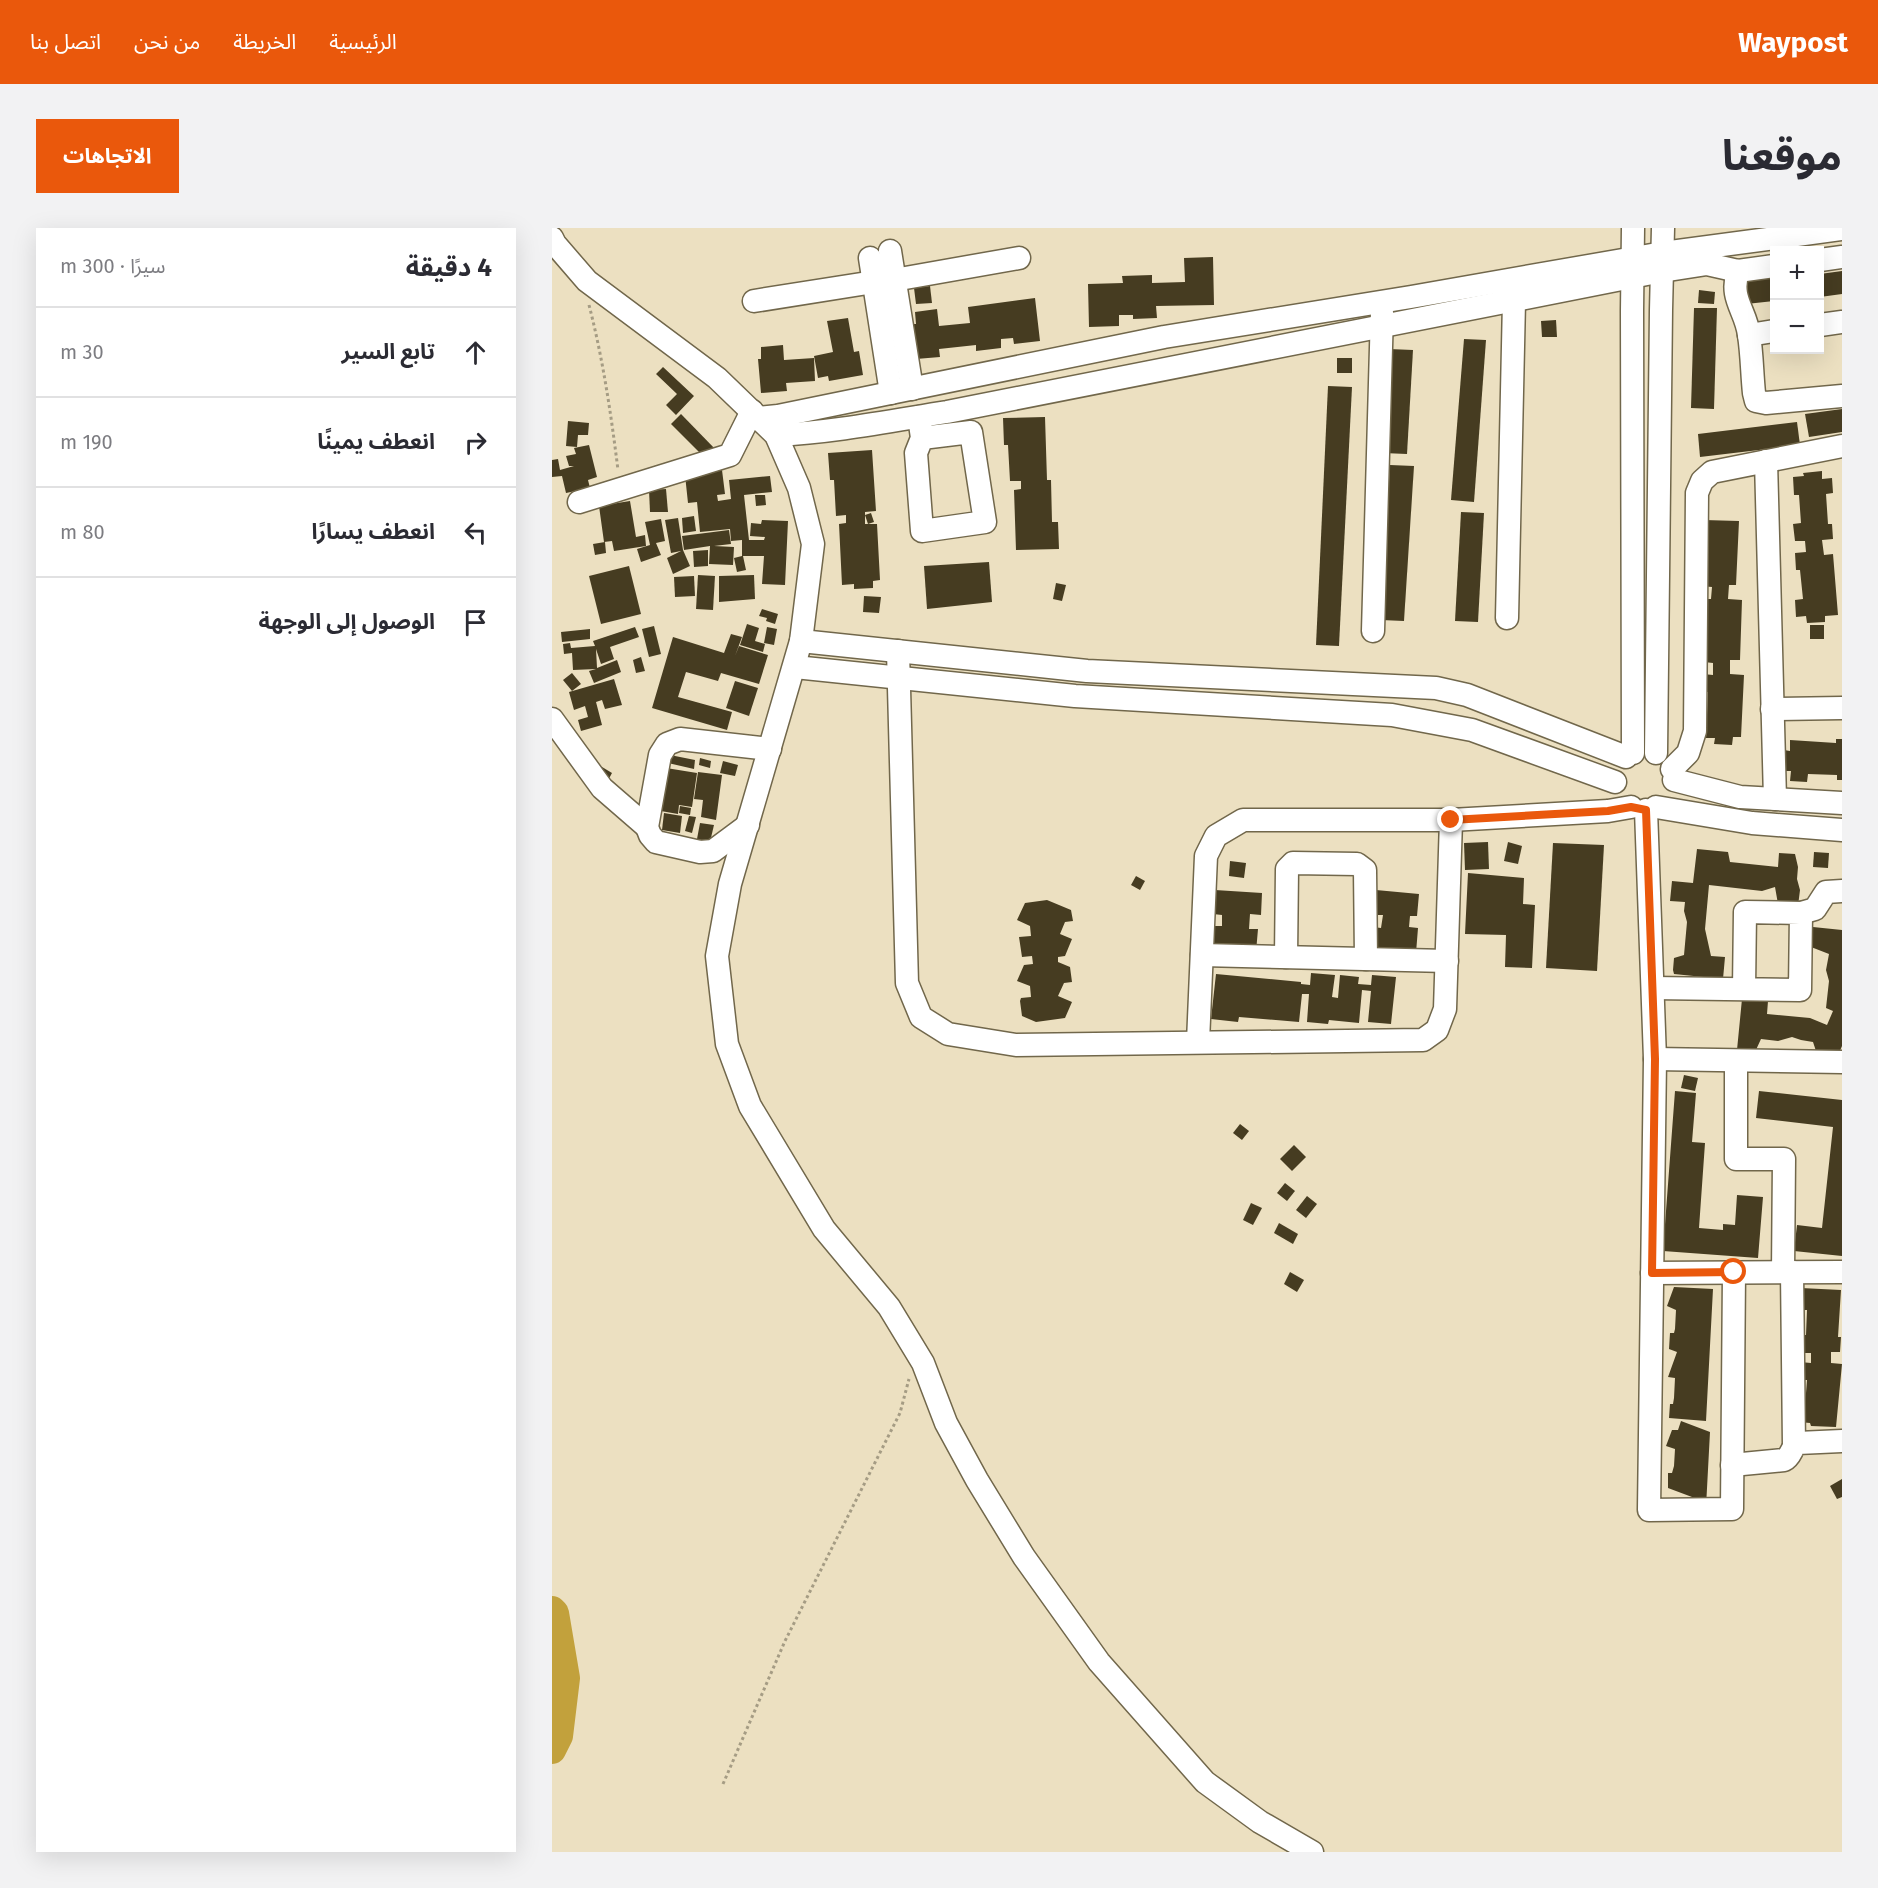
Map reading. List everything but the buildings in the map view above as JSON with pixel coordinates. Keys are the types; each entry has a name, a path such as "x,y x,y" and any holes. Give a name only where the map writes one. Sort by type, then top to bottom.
{"street":[{"path":"1630,755 1633,228"},
{"path":"1656,753 1663,228"},
{"path":"755,414 778,416 1164,337 1383,302 1663,262 1707,264 1725,261 1842,229"},
{"path":"552,238 587,281 717,378 776,435 799,488 813,544 801,641 730,884 717,956 728,1044 750,1106 824,1229 889,1306 923,1363 946,1423 977,1480 1024,1557 1099,1662 1205,1782 1260,1822 1312,1852"},
{"path":"880,255 902,391"},
{"path":"1824,259 1842,257"},
{"path":"754,301 1019,258"},
{"path":"1725,261 1770,266"},
{"path":"1725,261 1734,282 1735,296 1749,335 1756,401 1766,403 1842,396"},
{"path":"776,435 921,427 951,434 971,432 985,522 922,531 916,453 921,427 947,412 1514,301 1633,268"},
{"path":"1507,618 1514,301"},
{"path":"1373,631 1383,302"},
{"path":"1824,324 1842,322"},
{"path":"1749,335 1770,332"},
{"path":"947,412 951,434"},
{"path":"579,502 730,455 755,414"},
{"path":"1673,775 1688,753 1695,731 1697,493 1702,481 1712,472 1842,447"},
{"path":"1766,461 1774,799"},
{"path":"801,641 1087,671 1436,688 1467,695 1630,755"},
{"path":"898,651 907,983 921,1017 948,1035 1016,1045 1423,1040 1437,1030 1445,1009 1451,820"},
{"path":"795,666 1075,696 1392,715 1472,730 1615,782"},
{"path":"1772,709 1842,708"},
{"path":"552,719 602,788 647,827"},
{"path":"748,825 713,851 700,852 656,842 650,836 647,827 660,755 667,744 680,739 770,749"},
{"path":"1648,751 1656,753 1668,763 1673,775 1672,791 1665,801 1644,808 1619,796 1615,782 1617,768 1630,755 1648,751"},
{"path":"1673,775 1740,797 1842,803"},
{"path":"1644,808 1655,1059 1650,1510 1732,1509 1734,1272"},
{"path":"1198,1042 1206,856 1216,836 1242,820 1451,820 1644,808 1752,823 1842,830"},
{"path":"1286,957 1287,869 1293,863 1358,864 1365,870 1366,959"},
{"path":"1744,989 1745,912 1801,913 1815,909 1826,892 1842,891"},
{"path":"1653,988 1800,990 1801,913"},
{"path":"1202,955 1447,961"},
{"path":"1655,1059 1842,1062"},
{"path":"1732,1465 1784,1460 1789,1457 1794,1446 1784,1159 1736,1158 1736,1061"},
{"path":"1652,1273 1842,1272"},
{"path":"1794,1446 1798,1443 1842,1442"}],"path":[{"path":"587,281 588,302 610,407 621,489"},
{"path":"723,1784 786,1641 900,1413 909,1378"}],"waterway":[{"path":"552,1610 555,1613 566,1678 559,1736 552,1750"}],"route":[{"path":"1451,820 1608,811 1631,807 1646,810 1655,1059 1652,1273 1734,1272"}]}
